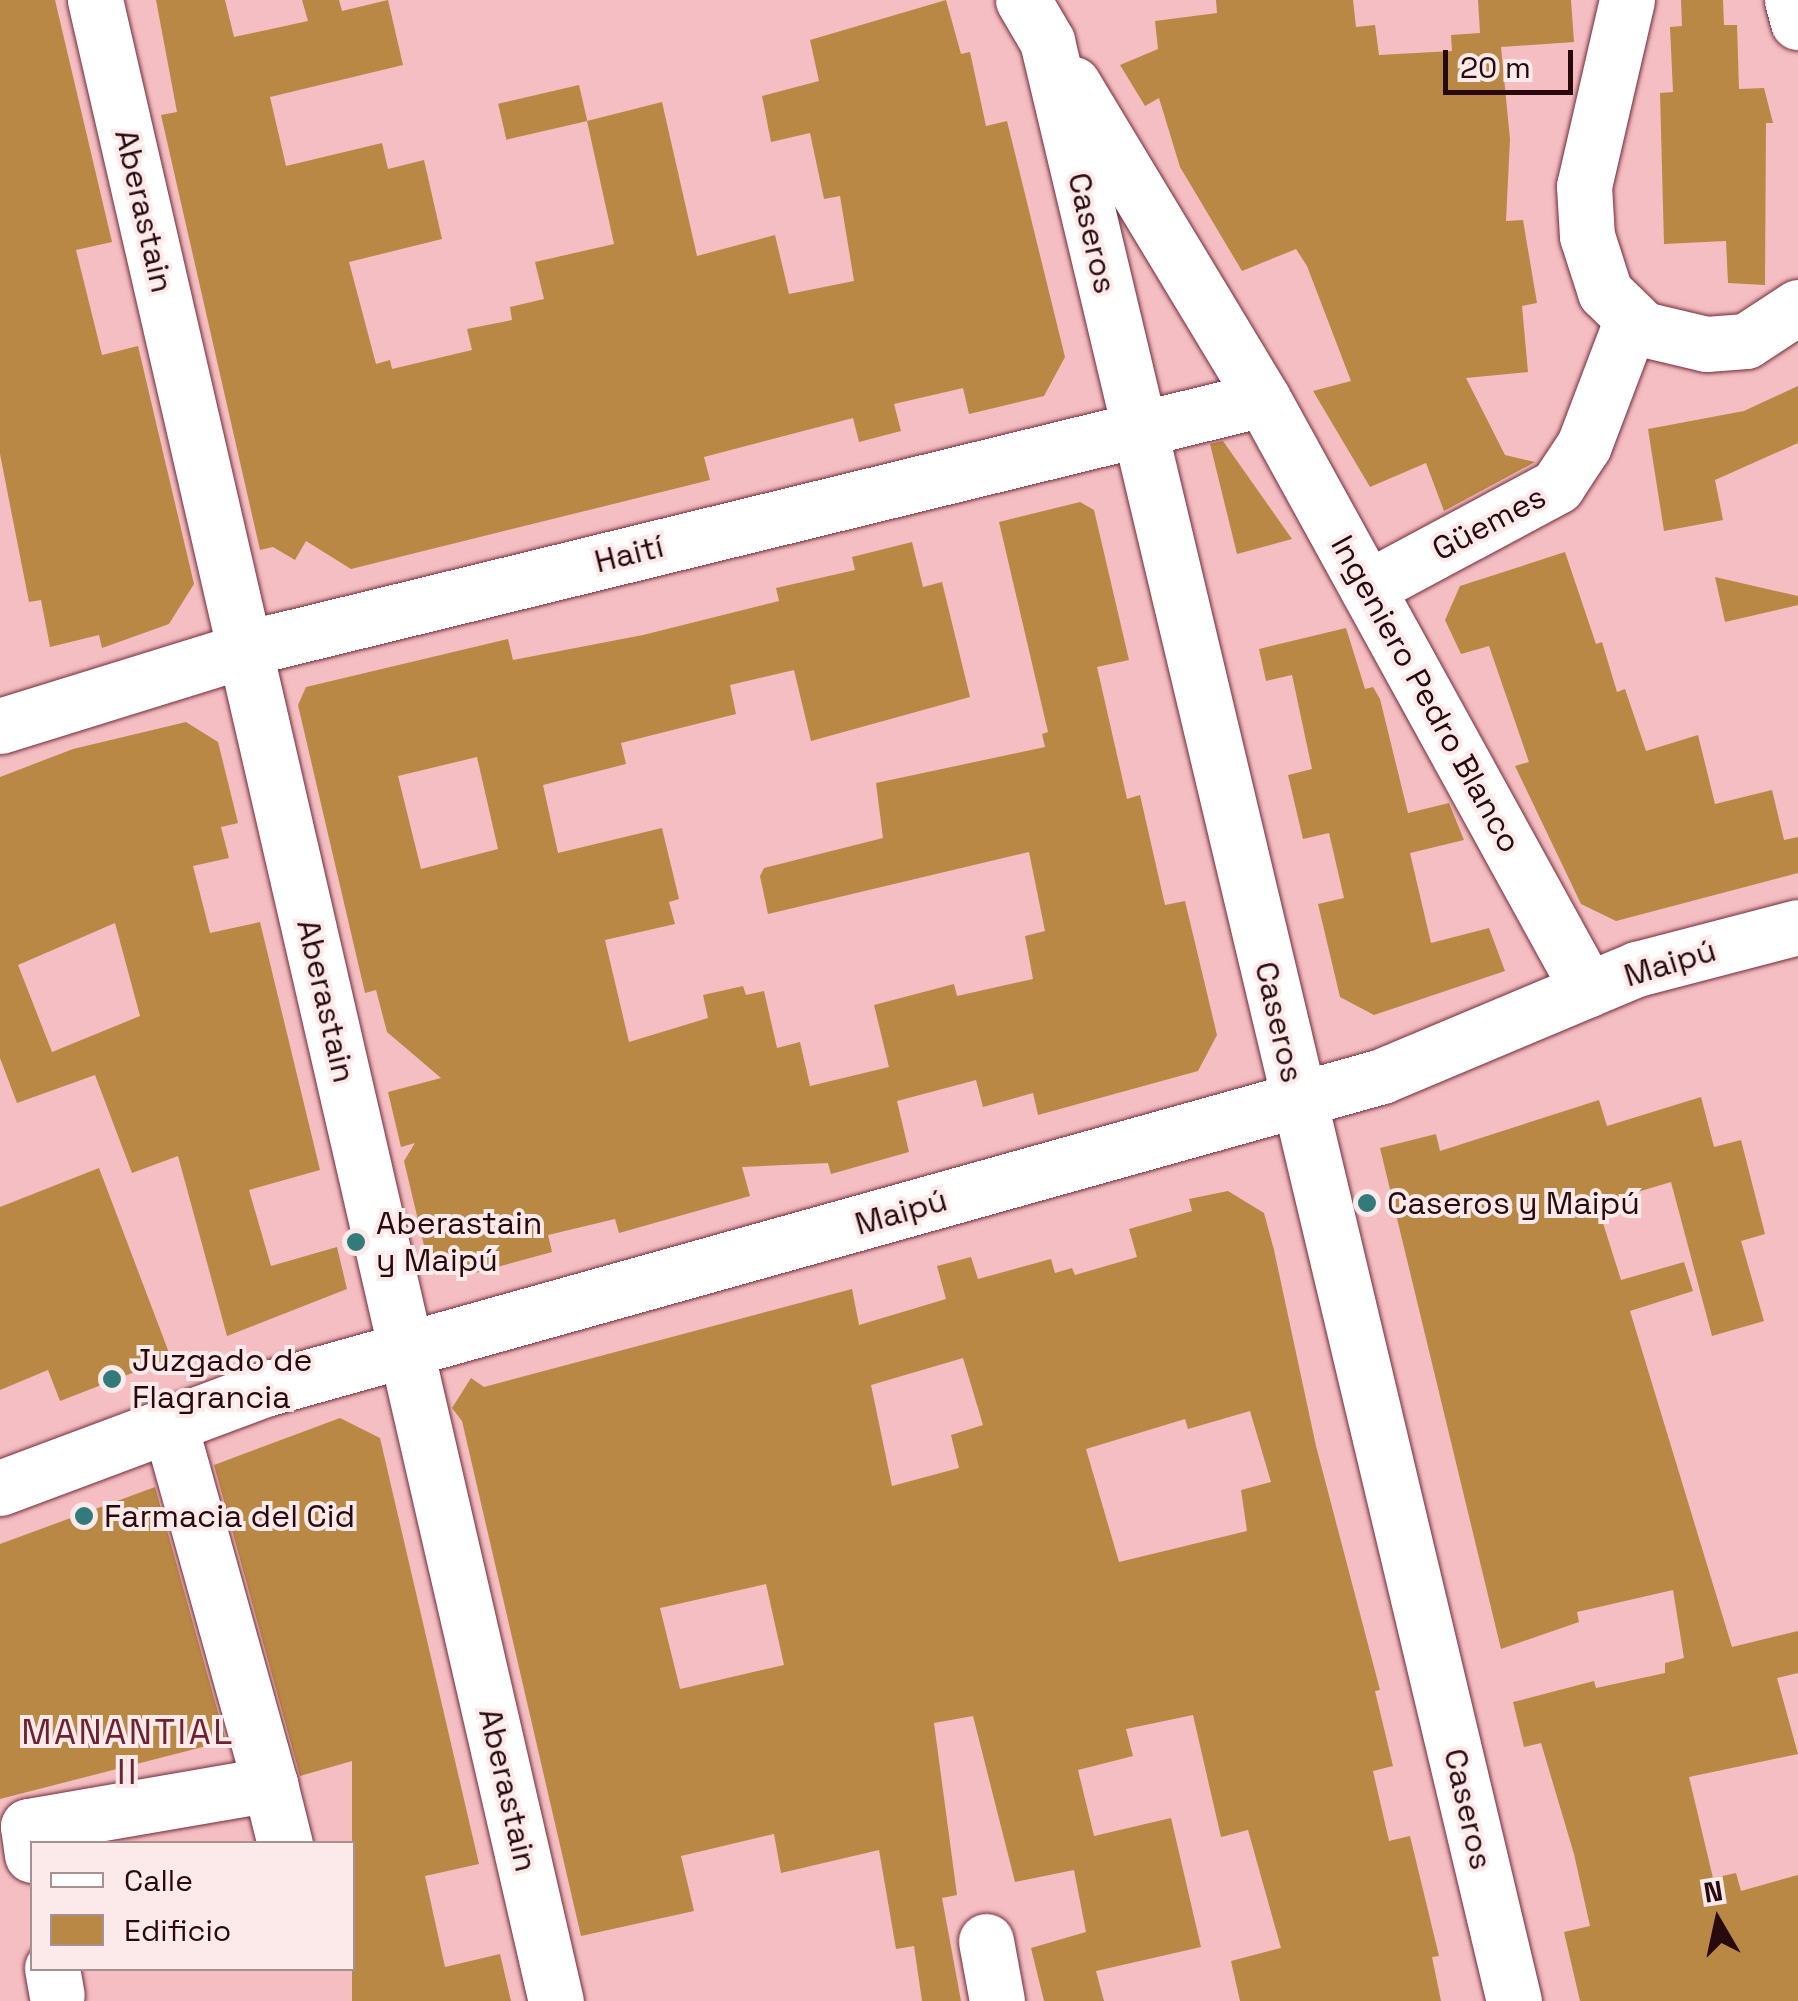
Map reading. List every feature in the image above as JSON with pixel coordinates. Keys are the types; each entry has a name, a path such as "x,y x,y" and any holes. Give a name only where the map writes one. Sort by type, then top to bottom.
{"street":[{"name":"Aberastain","path":"95,0 556,2001"},
{"path":"1627,0 1584,186 1598,276 1631,322 1684,341 1728,344 1769,331 1798,308"},
{"path":"1792,0 1798,22"},
{"name":"Caseros","path":"1035,21 1263,399"},
{"name":"Caseros","path":"1035,21 1138,429 1514,2001"},
{"name":"Güemes","path":"1367,588 1557,486 1584,445 1631,322"},
{"name":"Haití","path":"0,726 245,650 1263,399"},
{"name":"Ingeniero Pedro Blanco","path":"1263,399 1588,990"},
{"name":"Maipú","path":"0,1488 265,1389 1382,1076 1637,969 1798,927"},
{"path":"170,1425 284,1841"},
{"path":"30,1841 28,1826 270,1784"},
{"path":"986,1942 997,2001"}],"building":[{"path":"0,0 55,0 112,242 76,250 102,355 138,346 194,584 169,624 102,648 99,635 50,647 41,600 29,602 0,454"},
{"path":"156,0 225,0 234,37 308,21 302,0 339,0 342,11 388,0 403,65 270,97 286,166 382,143 388,169 424,160 442,239 349,262 376,364 390,360 392,369 472,350 467,329 512,320 510,307 544,299 535,262 614,244 587,121 662,102 697,256 775,235 789,294 854,281 840,196 824,199 810,133 771,142 762,96 819,81 810,40 946,0 961,54 970,52 986,126 1007,121 1065,357 1044,396 969,414 963,388 894,404 901,431 859,442 853,418 704,457 710,480 351,569 306,541 295,560 273,547 260,550 161,115 177,112"},
{"path":"1216,0 1353,0 1356,27 1375,25 1379,55 1452,51 1451,35 1480,33 1478,0 1571,0 1574,42 1501,47 1510,139 1506,221 1523,220 1537,303 1522,306 1528,372 1466,378 1505,455 1535,462 1444,511 1426,463 1370,487 1313,391 1351,381 1307,266 1296,249 1242,271 1180,167 1159,98 1145,106 1120,65 1158,49 1155,21 1217,13"},
{"path":"1681,0 1723,0 1724,25 1737,25 1739,89 1764,88 1773,123 1766,123 1765,285 1728,283 1726,241 1664,244 1660,93 1673,92 1670,27 1682,26"},
{"path":"579,85 587,121 506,140 498,104"},
{"path":"1798,386 1798,443 1715,480 1723,520 1664,531 1648,429 1744,411"},
{"path":"1223,441 1292,539 1237,554 1210,444"},
{"path":"1080,502 1094,510 1129,660 1097,667 1127,799 1140,795 1165,905 1185,901 1217,1035 1198,1071 1038,1115 1033,1093 983,1107 976,1080 897,1101 909,1152 831,1174 828,1163 742,1167 750,1196 619,1233 615,1219 548,1235 552,1252 461,1277 427,1258 404,1161 415,1143 401,1147 388,1092 441,1078 387,1032 376,990 365,993 298,705 306,687 508,639 513,660 643,635 779,601 776,588 855,570 852,557 912,542 923,587 942,582 970,697 811,741 794,670 730,685 736,714 621,743 626,764 543,785 558,853 662,828 679,899 669,902 675,924 605,940 629,1042 708,1018 703,995 743,986 746,995 764,991 777,1048 800,1042 810,1086 889,1067 874,1005 954,984 957,996 1033,979 1025,936 1045,931 1029,852 768,914 760,876 764,868 883,838 876,783 1045,747 1042,734 1048,732 999,522","holes":["477,757 498,849 421,869 398,776"]},
{"path":"1565,552 1596,644 1602,642 1617,692 1625,689 1646,751 1698,735 1715,804 1772,790 1784,840 1798,837 1798,873 1616,921 1581,904 1515,766 1529,762 1489,646 1461,654 1445,620 1460,586"},
{"path":"1715,577 1798,596 1798,605 1725,622"},
{"path":"1346,628 1365,689 1373,687 1380,699 1408,813 1449,803 1464,840 1410,853 1431,943 1489,928 1505,971 1374,1015 1340,997 1318,904 1344,898 1329,833 1303,839 1288,775 1312,769 1292,675 1266,681 1259,649"},
{"path":"186,722 218,742 238,823 221,827 229,858 193,866 210,933 260,922 320,1170 249,1190 271,1266 337,1247 347,1289 227,1336 178,1156 132,1173 95,1075 17,1103 0,1058 0,777 73,749","holes":["115,923 140,1016 52,1052 18,965"]},
{"path":"1701,1097 1714,1147 1741,1140 1765,1234 1741,1241 1764,1321 1712,1336 1671,1182 1597,1204 1621,1280 1684,1262 1693,1291 1630,1311 1732,1647 1798,1631 1798,1673 1777,1678 1798,1754 1689,1777 1713,1878 1736,1873 1741,1891 1798,1875 1798,2001 1580,2001 1564,1932 1590,1926 1574,1854 1541,1743 1524,1747 1513,1702 1594,1681 1596,1688 1665,1673 1665,1663 1684,1658 1673,1590 1577,1612 1579,1622 1501,1649 1380,1148 1436,1134 1440,1151 1599,1100 1607,1126"},
{"path":"99,1168 171,1358 60,1401 48,1370 0,1390 0,1207"},
{"path":"1228,1191 1264,1213 1316,1446 1380,1690 1375,1691 1393,1766 1373,1771 1389,1841 1410,1836 1439,1956 1432,1957 1441,2001 1240,2001 1231,1961 1281,1948 1248,1830 1221,1837 1193,1715 1126,1729 1133,1756 1078,1770 1094,1836 1171,1818 1201,1947 1096,1971 1104,2001 1044,2001 1031,1948 1086,1932 1074,1870 1015,1882 973,1716 934,1723 957,1895 942,1898 961,2001 922,2001 914,1946 896,1949 879,1850 781,1873 774,1834 681,1856 694,1911 581,1936 462,1421 452,1408 471,1378 484,1387 852,1289 859,1325 946,1299 937,1266 971,1257 978,1279 1051,1259 1055,1273 1072,1268 1075,1275 1137,1257 1129,1229 1192,1211 1189,1199","holes":["963,1358 983,1425 951,1435 959,1468 892,1486 871,1385","1250,1411 1271,1482 1241,1490 1247,1531 1119,1562 1086,1449 1185,1419 1188,1429","766,1584 784,1665 680,1689 660,1608"]},
{"path":"340,1418 380,1438 479,1864 425,1876 445,1967 500,1954 511,2001 352,2001 352,1761 300,1776 214,1465"},
{"path":"155,1487 226,1741 0,1799 0,1544"}],"place":[{"name":"Caseros y Maipú","path":"1367,1203"},
{"name":"Aberastain y Maipú","path":"356,1242"},
{"name":"Juzgado de Flagrancia","path":"112,1379"},
{"name":"Farmacia del Cid","path":"84,1516"}],"district":[{"name":"MANANTIAL II","path":"128,1752"}]}
